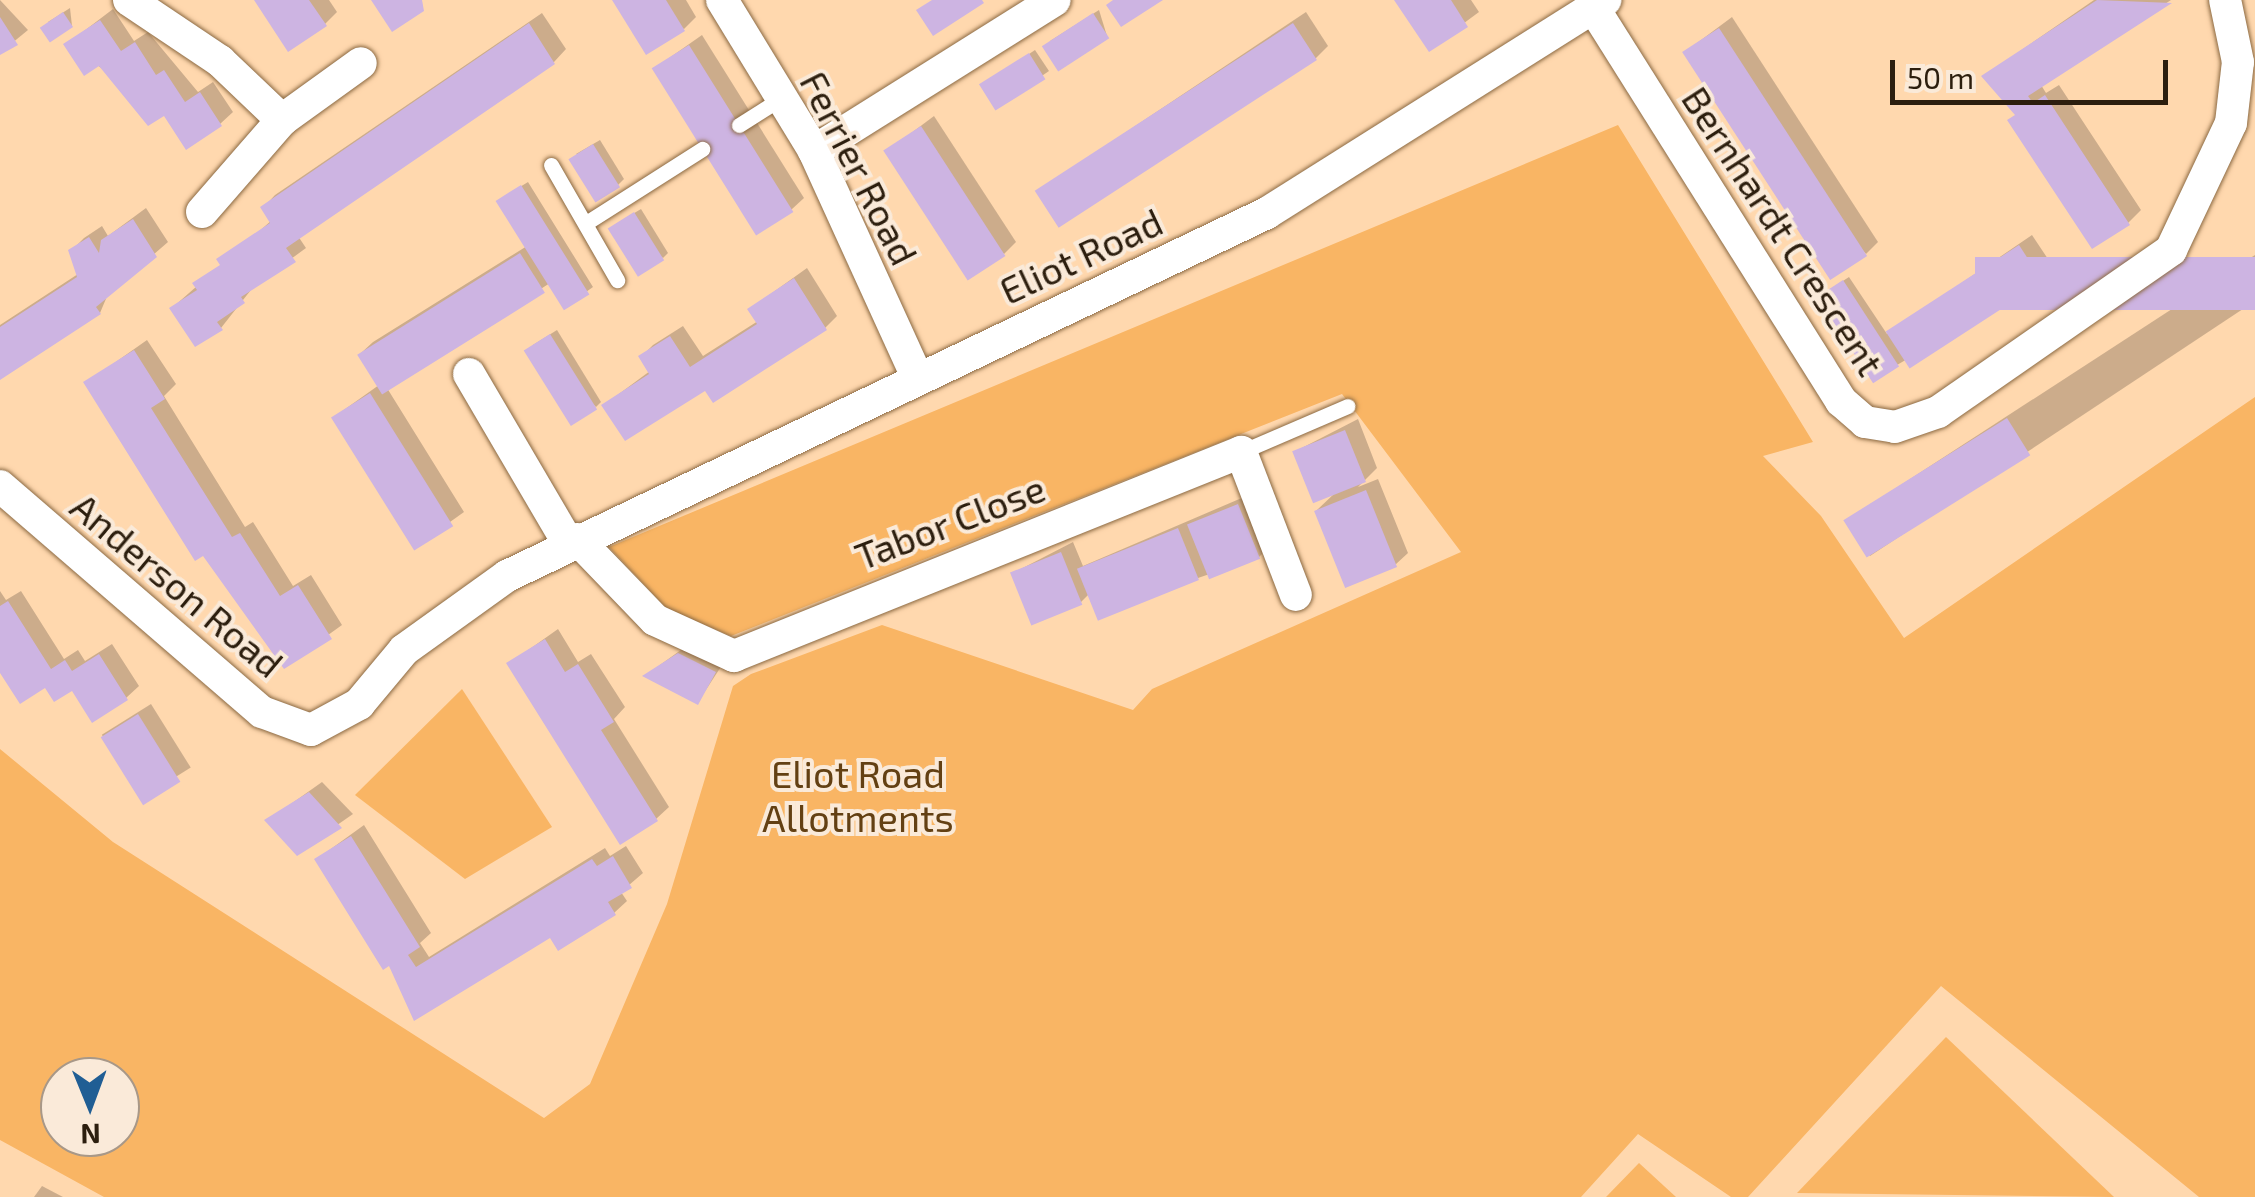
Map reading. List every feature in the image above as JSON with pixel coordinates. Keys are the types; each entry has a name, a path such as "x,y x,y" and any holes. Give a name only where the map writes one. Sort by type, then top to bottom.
{"street":[{"name":"Ferrier Road","path":"722,0 814,151 917,377"},
{"path":"814,151 1056,0"},
{"name":"Bernhardt Crescent","path":"1599,4 1841,401 1865,422 1895,426 1938,412 2171,250 2231,123 2238,62 2226,0"},
{"path":"136,2 220,62 282,120"},
{"name":"Eliot Road","path":"311,730 359,704 404,650 460,608 573,541 1267,213 1599,4"},
{"path":"202,212 282,120 361,63"},
{"path":"469,374 573,541"},
{"path":"1241,452 1296,595"},
{"name":"Tabor Close","path":"573,541 656,620 742,665 1241,452"},
{"name":"Anderson Road","path":"0,486 262,712 311,730"}],"lane":[{"path":"739,125 780,99"},
{"path":"586,222 702,149"},
{"path":"551,165 618,280"},
{"path":"1241,452 1348,406"}],"green space":[{"name":"Eliot Road Allotments","path":"1618,125 1813,442 1763,456 1821,516 1904,638 2255,397 2255,1197 2199,1197 1941,986 1748,1197 1731,1197 1638,1134 1581,1197 104,1197 0,1140 0,749 113,842 544,1118 590,1084 667,904 733,686 751,674 882,625 1133,710 1152,689 1461,552 1342,394 731,636 667,609 609,547"},
{"path":"462,689 552,827 465,879 355,795"},
{"path":"1946,1037 2114,1197 1797,1193"},
{"path":"1639,1163 1676,1197 1606,1197"}],"building":[{"path":"254,0 309,0 327,26 288,52"},
{"path":"371,0 422,0 424,11 392,32"},
{"path":"612,0 666,0 685,31 646,55"},
{"path":"932,0 984,3 933,36 916,10"},
{"path":"1113,0 1163,0 1121,27 1106,5"},
{"path":"1394,0 1451,0 1468,27 1429,52"},
{"path":"2097,0 2172,3 2028,96 2033,103 2045,95 2130,225 2092,249 2007,120 2015,115 1981,76"},
{"path":"63,12 73,27 50,43 40,28"},
{"path":"1093,13 1109,38 1058,71 1042,46"},
{"path":"0,17 18,45 0,55"},
{"path":"100,20 121,51 135,42 156,75 164,70 185,102 200,92 222,126 186,150 164,116 148,126 99,66 84,76 63,44"},
{"path":"529,23 555,64 286,248 296,262 241,297 245,303 217,322 223,330 195,347 169,308 197,290 192,283 220,265 216,259 270,223 260,207"},
{"path":"1293,23 1317,60 1059,228 1035,191"},
{"path":"1719,28 1867,256 1830,280 1682,52"},
{"path":"689,45 793,212 756,235 652,68"},
{"path":"1029,53 1045,79 995,111 979,84"},
{"path":"921,126 1005,256 968,281 883,151"},
{"path":"593,144 620,187 595,203 568,159"},
{"path":"521,185 589,294 564,310 496,201"},
{"path":"634,212 664,260 638,277 608,228"},
{"path":"133,219 157,257 96,307 101,314 0,380 0,327 77,277 68,250 89,237 99,253 101,240"},
{"path":"2019,245 2043,282 1910,368 1886,332"},
{"path":"520,253 545,293 382,395 357,355"},
{"path":"1975,257 2255,257 2255,310 1975,310"},
{"path":"794,278 827,330 713,403 705,391 625,441 601,405 649,374 638,356 670,336 690,367 757,324 747,309"},
{"path":"1843,280 1899,366 1873,383 1817,297"},
{"path":"550,334 597,409 571,426 524,350"},
{"path":"134,350 165,399 151,408 232,537 240,533 280,596 298,585 332,639 284,669 203,556 195,561 83,382"},
{"path":"370,393 453,526 414,551 331,417"},
{"path":"2007,418 2030,455 1867,558 1843,520"},
{"path":"1345,430 1366,482 1313,503 1292,451"},
{"path":"1366,490 1397,567 1345,588 1314,511"},
{"path":"1238,504 1260,559 1209,579 1187,525"},
{"path":"1178,528 1199,580 1098,621 1077,569"},
{"path":"1061,552 1082,605 1031,625 1010,573"},
{"path":"8,601 51,669 65,660 72,671 99,654 128,700 92,723 72,691 54,702 45,688 20,704 0,673 0,606"},
{"path":"545,639 565,672 578,664 614,722 601,730 658,821 620,845 506,663"},
{"path":"678,653 716,672 698,705 642,676"},
{"path":"138,714 180,782 143,805 101,737"},
{"path":"309,792 342,828 297,856 264,820"},
{"path":"351,836 420,947 408,955 416,967 592,859 597,866 613,856 632,888 608,902 616,915 558,951 550,938 414,1021 389,966 383,970 314,859"}]}
